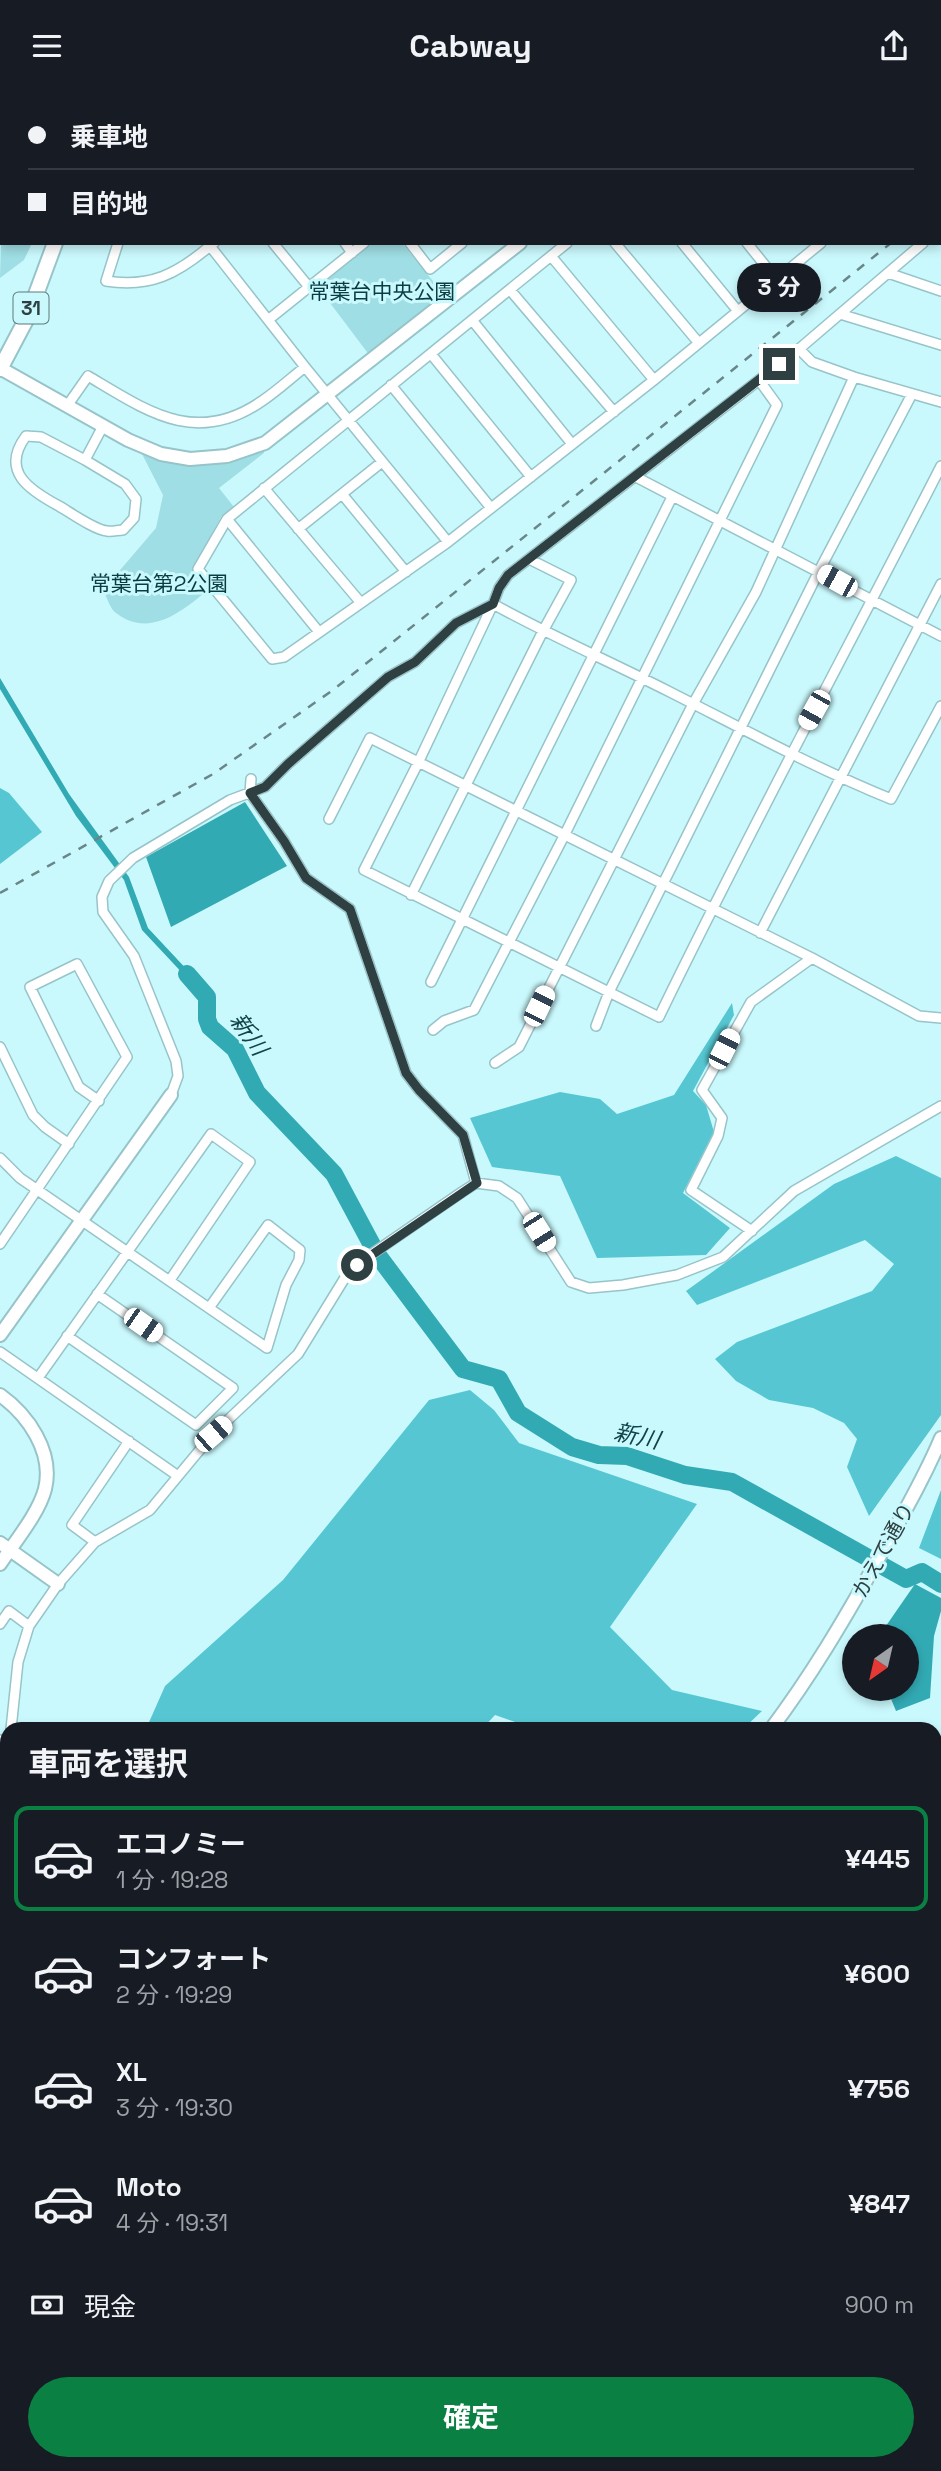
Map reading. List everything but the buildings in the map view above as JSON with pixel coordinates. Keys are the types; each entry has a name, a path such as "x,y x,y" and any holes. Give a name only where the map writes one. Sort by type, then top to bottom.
{"main road":[{"name":"31","path":"0,369 28,316 54,245"}],"street":[{"path":"117,245 106,281 120,283 153,281 186,267 209,245"},
{"path":"211,245 348,421 448,542"},
{"path":"276,245 309,287"},
{"path":"346,245 352,253"},
{"path":"268,320 362,245"},
{"path":"412,245 430,269 459,245"},
{"path":"0,369 128,440 161,454 190,459 227,456 265,443 517,245"},
{"path":"565,245 227,519 198,569 272,659 284,657 448,542 654,380 818,245"},
{"path":"617,245 698,342"},
{"path":"684,245 737,310"},
{"path":"749,245 776,279"},
{"path":"921,245 799,349 531,560 508,575 499,588 418,763 364,870 659,1017 790,753 873,601 941,466"},
{"path":"551,256 654,380"},
{"path":"888,273 941,291"},
{"path":"510,289 614,412"},
{"path":"840,314 941,345"},
{"path":"472,320 572,444"},
{"path":"799,349 812,362 941,402"},
{"path":"430,354 531,477"},
{"path":"67,406 88,376 166,419 213,421 231,417 254,406 305,367"},
{"path":"495,1063 519,1047 693,704 777,551 854,377"},
{"path":"433,1030 444,1021 474,1010 564,836 777,405 759,380"},
{"path":"391,385 491,508"},
{"path":"596,1025 662,885 819,571 912,394"},
{"path":"85,460 103,426"},
{"path":"26,436 41,437 85,460 125,484 136,499 134,518 123,530 106,531 25,488 12,475 9,458 15,445 26,436"},
{"path":"298,529 382,462"},
{"path":"636,477 941,636"},
{"path":"264,488 360,603"},
{"path":"342,494 406,572"},
{"path":"431,982 672,497"},
{"path":"227,519 319,632"},
{"path":"411,895 571,580 531,560"},
{"path":"760,933 941,584"},
{"path":"493,604 840,778 891,799 941,706"},
{"path":"0,1335 171,1095 178,1076 176,1061 134,955 103,912 102,897 108,881 133,857 230,800 265,787 388,677 415,662 456,623 493,604"},
{"path":"329,819 370,738 812,958 919,1016 941,1018"},
{"path":"251,779 250,793 306,878 350,909 406,1073 463,1135 477,1183"},
{"path":"752,1231 691,1190 718,1136 722,1118 702,1090 751,1002 812,958"},
{"path":"0,1244 99,1101 127,1058 77,964 30,987 79,1087 99,1101"},
{"path":"0,1047 33,1115 69,1144"},
{"path":"12,1722 18,1662 29,1626 58,1584 95,1542 150,1510 213,1434 299,1354 346,1276 363,1260 477,1183 499,1186 517,1198 571,1282 589,1288 623,1285 677,1275 723,1257 794,1191 941,1106"},
{"path":"38,1378 211,1134 250,1162 170,1280"},
{"path":"0,1158 20,1178 267,1348 286,1285 299,1260 300,1249 268,1225 209,1308"},
{"path":"67,1336 196,1425 233,1388 97,1294"},
{"path":"0,1352 178,1476"},
{"path":"0,1395 25,1416 36,1432 45,1471 45,1488 37,1508 5,1546 0,1564"},
{"name":"かえで通り","path":"776,1722 829,1646 924,1476 941,1438"},
{"path":"95,1542 72,1525 129,1441"},
{"path":"5,1546 58,1584"},
{"path":"0,1624 9,1611 29,1626"}],"green space":[{"path":"1,245 31,245 24,260 0,278"},
{"name":"常葉台中央公園","path":"370,245 404,245 445,296 370,356 318,287"},
{"name":"常葉台第2公園","path":"263,447 264,453 219,488 234,507 221,517 193,569 209,589 177,613 153,623 128,620 114,611 103,590 156,528 163,495 141,452 168,462 227,460"}],"shaded area":[{"path":"0,678 69,794 129,877 148,928 206,990 201,993 142,930 124,880 76,816 0,689"},
{"path":"0,788 9,793 42,832 0,864"},
{"path":"245,802 287,866 171,927 146,857"},
{"path":"732,1003 734,1015 693,1091 706,1105 714,1132 683,1193 730,1228 706,1255 597,1258 560,1176 492,1167 470,1118 560,1092 600,1099 617,1114 674,1095"},
{"path":"896,1156 941,1178 941,1415 869,1516 847,1467 857,1439 844,1423 813,1408 769,1400 736,1381 715,1359 737,1342 872,1291 894,1264 865,1240 697,1305 686,1291 834,1184"},
{"path":"470,1390 494,1410 519,1443 697,1504 610,1627 672,1690 762,1711 750,1722 515,1722 495,1715 488,1722 149,1722 165,1686 283,1580 429,1400"},
{"path":"941,1490 941,1559 919,1548"},
{"path":"915,1584 941,1598 941,1611 934,1636 930,1698 896,1711 892,1701 919,1701 919,1624 887,1624"}],"waterway":[{"name":"新川","path":"187,974 207,997 207,1019 210,1027 235,1049 257,1093 334,1174 372,1245"},
{"name":"新川","path":"379,1257 463,1369 499,1379 518,1413 572,1447 599,1455 627,1456 685,1475 732,1482 906,1579 922,1572 941,1584"}],"railway":[{"path":"0,893 213,774 333,690 889,245"}],"route":[{"path":"357,1265 477,1183 463,1135 406,1073 350,909 306,878 250,793 265,787 388,677 415,662 456,623 493,604 508,575 531,560 779,364"}]}
